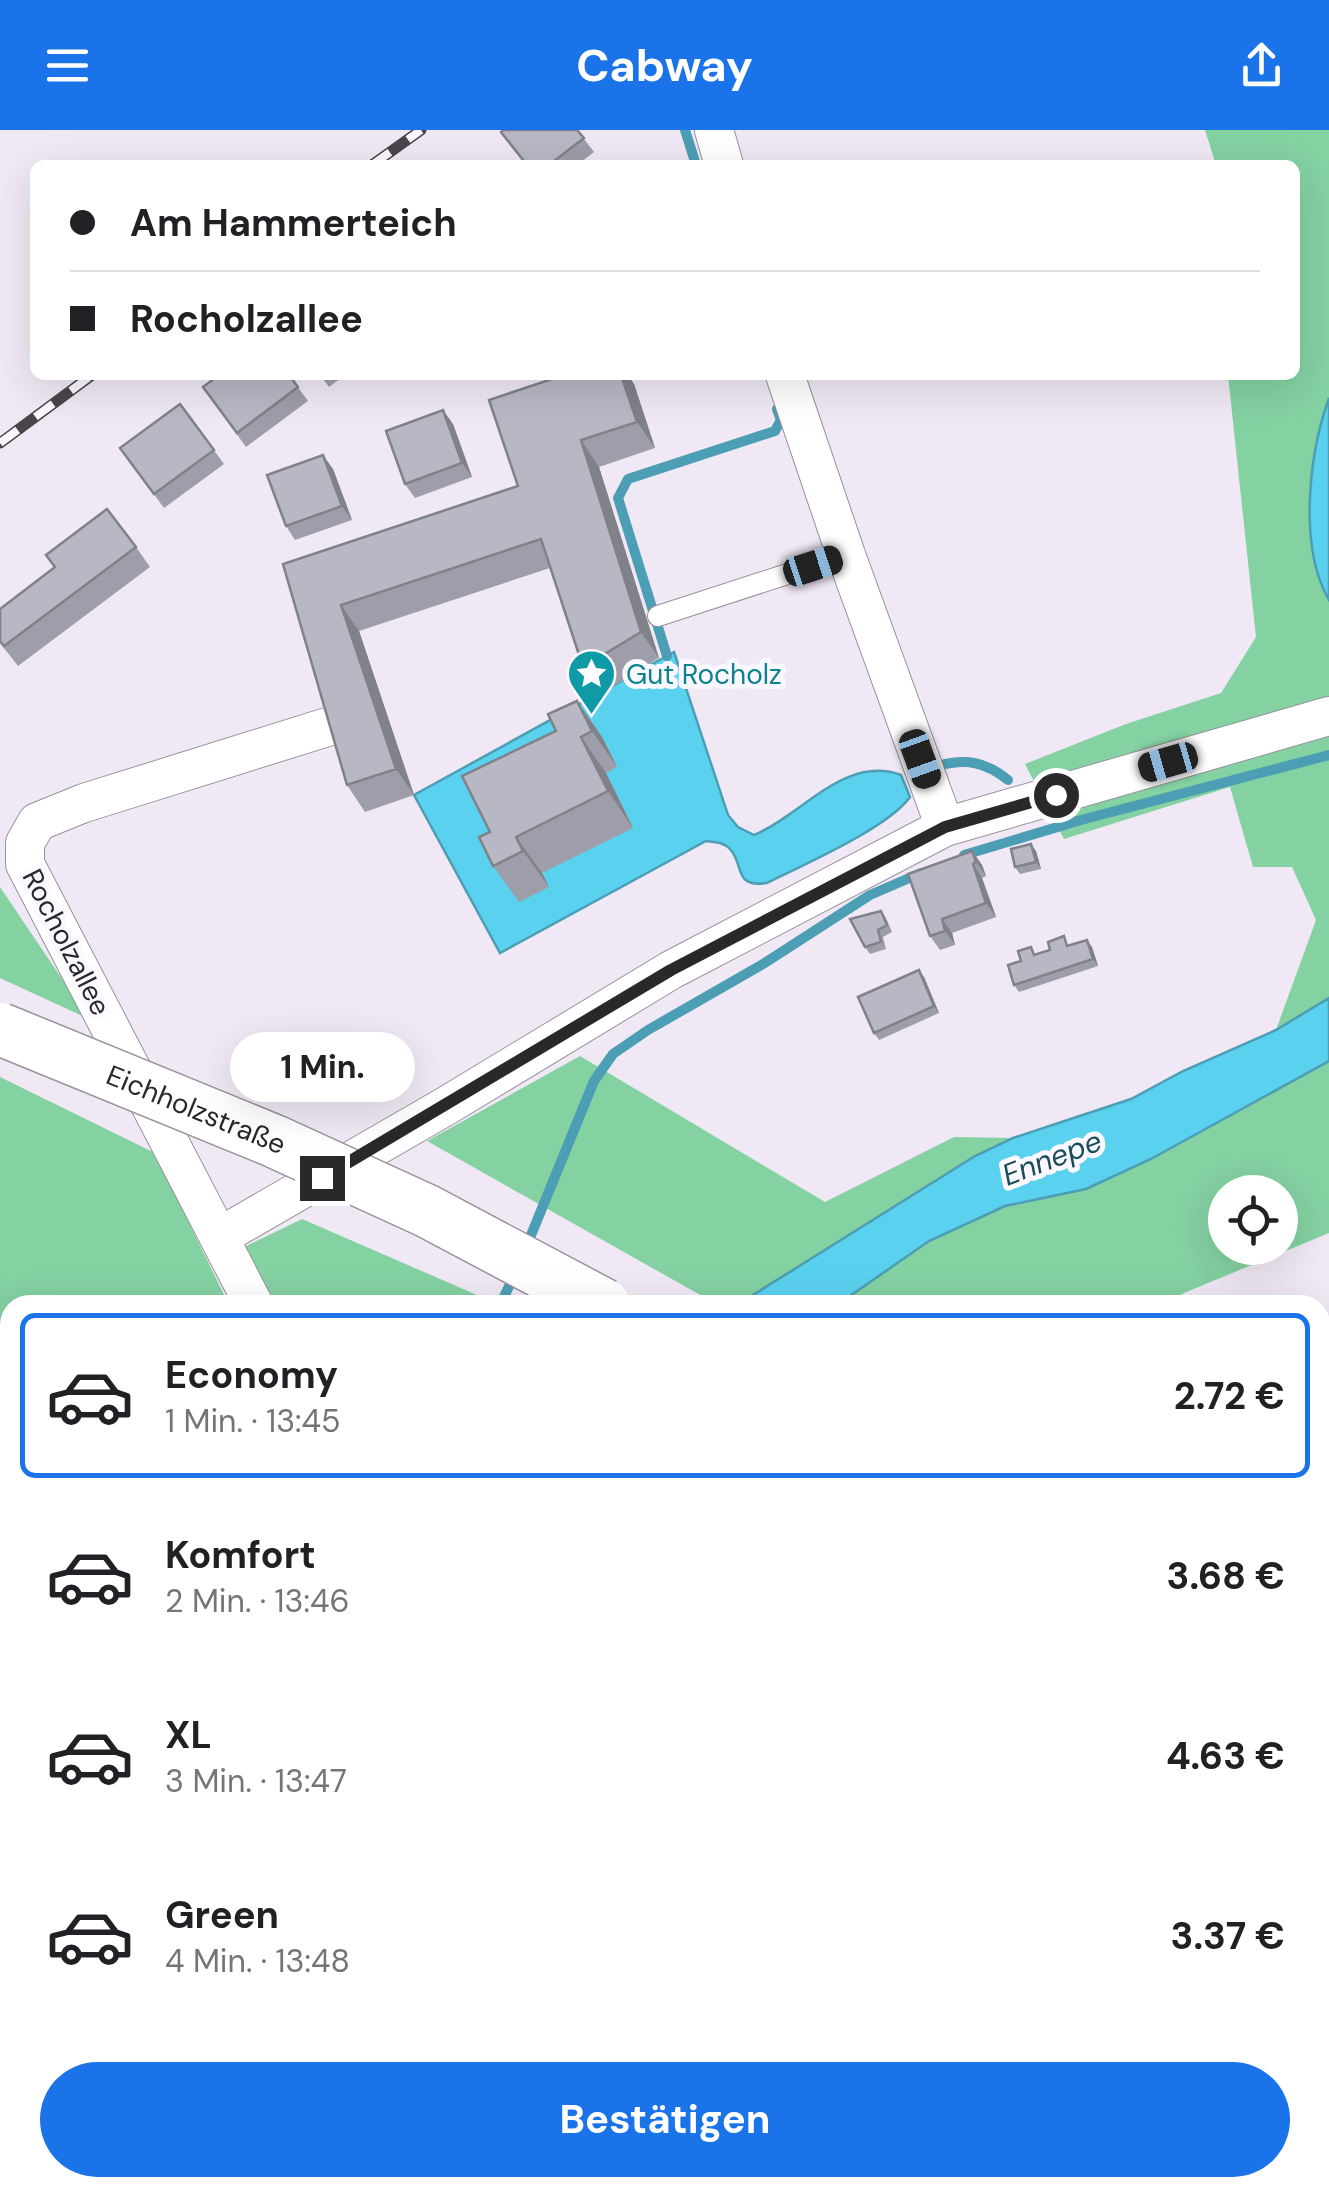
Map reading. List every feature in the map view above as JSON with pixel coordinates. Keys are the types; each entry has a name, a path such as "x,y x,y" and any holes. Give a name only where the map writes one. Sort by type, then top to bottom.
{"main road":[{"name":"Eichholzstraße","path":"0,1029 274,1141 410,1203 585,1295"}],"street":[{"path":"714,130 723,160"},
{"path":"787,380 945,827"},
{"path":"219,1237 671,970 945,827 1329,716"},
{"name":"Rocholzallee","path":"249,1295 25,864 25,843 37,822 84,803 340,723"}],"lane":[{"path":"658,616 846,555"}],"green space":[{"path":"1205,130 1329,130 1329,398 1312,472 1310,527 1319,578 1329,600 1329,998 1276,1030 1316,920 1292,867 1253,867 1230,787 1064,839 1025,764 1126,724 1221,693 1256,637 1229,380 1300,380 1300,160 1214,160"},
{"path":"0,887 89,1019 0,978"},
{"path":"580,1056 825,1202 954,1137 1013,1138 975,1156 753,1295 700,1295 427,1141"},
{"path":"1329,1061 1329,1233 1298,1246 1298,1175 1208,1175 1208,1265 1252,1265 1181,1295 851,1295 929,1241 1005,1206 1086,1188 1151,1159"},
{"path":"0,1077 155,1153 224,1295 0,1295"},
{"path":"302,1219 477,1295 267,1295 240,1249"}],"water":[{"path":"1329,398 1329,600 1313,554 1310,500 1316,446"},
{"path":"674,652 728,815 738,827 754,835 824,790 861,773 901,775 910,797 865,833 767,883 744,879 730,849 706,841 500,953 414,795"},
{"name":"Ennepe","path":"1329,998 1329,1061 1151,1159 1086,1189 1005,1206 929,1241 851,1295 753,1295 975,1156 1013,1138 1131,1099 1276,1030"}],"building":[{"path":"577,130 584,138 555,160 523,160 501,132"},
{"path":"212,380 293,380 298,387 237,433 203,387"},
{"path":"549,380 623,380 637,422 581,440 641,632 583,667 541,539 341,605 396,769 347,785 283,564 518,486 489,400"},
{"path":"180,404 214,450 154,494 120,448"},
{"path":"443,410 462,463 405,484 386,431"},
{"path":"323,455 342,506 286,526 267,475"},
{"path":"107,509 136,547 4,646 0,641 0,609 55,567 46,555"},
{"path":"577,701 592,731 581,737 608,791 516,837 523,851 493,866 479,837 490,832 462,776 556,731 548,714"},
{"path":"1031,844 1036,862 1015,867 1011,849"},
{"path":"972,851 986,903 942,919 945,931 930,936 908,874"},
{"path":"881,911 887,925 878,930 881,942 865,947 850,919"},
{"path":"1064,936 1067,946 1087,940 1093,959 1014,985 1008,965 1021,961 1018,951 1031,947 1034,955 1050,950 1048,942"},
{"path":"919,970 934,1006 874,1033 858,997"}],"waterway":[{"path":"685,130 694,160"},
{"path":"667,656 618,498 628,479 775,431 781,420 777,409"},
{"path":"964,855 1329,755"},
{"path":"938,766 975,763 1008,780"},
{"path":"527,1245 594,1081 613,1054 870,895 921,873"},
{"path":"505,1295 515,1274"}],"railway":[{"path":"379,160 421,130"},
{"path":"0,443 85,380"}],"place":[{"name":"Gut Rocholz","path":"591,716"}],"route":[{"path":"322,1178 671,970 945,827 1056,795"}]}
